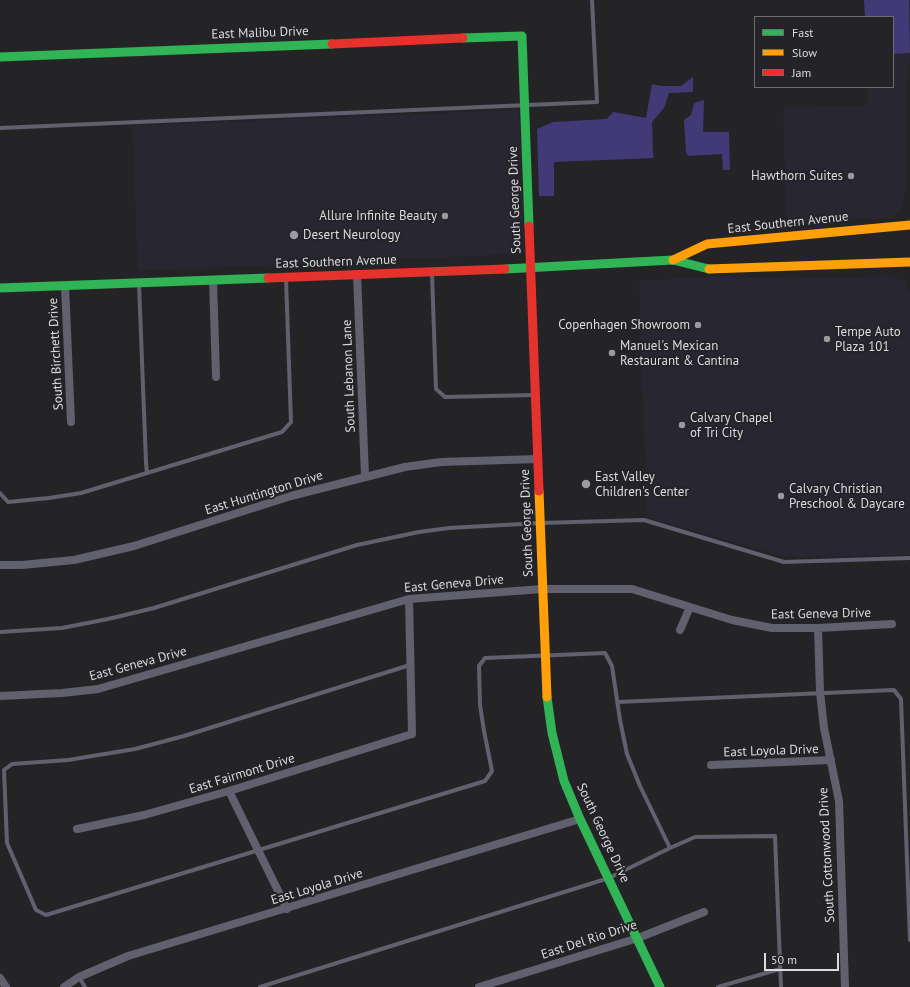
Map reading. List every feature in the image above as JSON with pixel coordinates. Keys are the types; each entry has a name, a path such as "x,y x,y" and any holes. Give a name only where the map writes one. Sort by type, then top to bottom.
{"street":[{"name":"South George Drive","path":"522,36 546,686 552,733 564,781 580,819 610,878 660,987"},
{"name":"East Malibu Drive","path":"0,57 522,36"},
{"name":"East Southern Avenue","path":"672,260 707,244 910,225"},
{"name":"East Southern Avenue","path":"0,288 531,268 672,260 711,269 910,262"},
{"name":"South Lebanon Lane","path":"357,274 365,476"},
{"path":"213,280 216,377"},
{"name":"South Birchett Drive","path":"65,286 71,422"},
{"name":"East Huntington Drive","path":"0,566 74,560 134,546 291,496 405,467 441,462 538,459"},
{"name":"East Geneva Drive","path":"0,696 62,693 98,689 409,599 542,589 632,589 732,620 772,628 818,628 892,624"},
{"path":"409,599 410,666"},
{"path":"680,630 690,607"},
{"name":"South Cottonwood Drive","path":"818,628 820,692 824,728 839,801 845,987"},
{"name":"East Fairmont Drive","path":"77,829 144,815 229,791 412,734 410,666"},
{"name":"East Loyola Drive","path":"711,765 831,760"},
{"path":"229,791 287,909"},
{"name":"East Loyola Drive","path":"64,987 79,977 128,956 580,819"},
{"name":"East Del Rio Drive","path":"479,987 638,938 704,912"},
{"path":"0,978 6,987"}],"lane":[{"path":"0,128 597,102 592,0"},
{"path":"432,271 436,389 445,398 536,395"},
{"path":"0,492 8,502 81,493 282,432 291,422 286,277"},
{"path":"139,283 147,473"},
{"path":"0,632 62,628 108,619 154,608 357,545 419,532 450,528 540,523 644,520 784,562 910,558"},
{"path":"410,666 184,736 135,749 68,760 12,764 4,770 7,843 36,910 46,915 485,781 492,771 481,712 479,666 485,658 605,653 612,666 627,754 640,786 670,848"},
{"path":"617,702 820,692 894,690 902,699 910,940"},
{"path":"260,987 610,878 695,837 775,836 781,987"},
{"path":"718,987 780,969"},
{"path":"79,977 85,987"}],"shaded area":[{"path":"864,0 909,0 910,53 894,54 894,16 865,16"},
{"path":"910,53 905,107 905,189 901,209 892,218 848,217 815,220 787,228 783,108 868,105 868,88 894,88 894,54"},
{"path":"693,77 693,92 669,93 664,108 652,122 654,158 554,162 554,196 539,196 537,129 553,122 607,119 613,112 646,118 652,84 661,86 681,86"},
{"path":"704,100 703,132 729,132 730,170 723,170 722,154 688,156 686,152 684,120 691,115 694,103"},
{"path":"519,110 524,243 520,252 516,254 138,271 132,126"},
{"path":"722,276 789,279 891,276 904,281 910,293 910,555 785,557 647,517 639,281"}],"traffic: fast":[{"path":"463,38 522,36 529,226"},
{"path":"0,57 332,44"},
{"path":"505,269 673,260 709,269"},
{"path":"0,288 268,278"},
{"path":"547,697 552,733 564,781 580,819 660,987"}],"traffic: slow":[{"path":"673,260 707,244 910,225"},
{"path":"709,269 910,262"},
{"path":"539,491 547,697"}],"traffic: jam":[{"path":"332,44 463,38"},
{"path":"529,226 539,491"},
{"path":"268,278 505,269"}],"place":[{"name":"Hawthorn Suites","path":"851,176"},
{"name":"Allure Infinite Beauty","path":"445,216"},
{"name":"Desert Neurology","path":"294,235"},
{"name":"Copenhagen Showroom","path":"698,325"},
{"name":"Tempe Auto Plaza 101","path":"827,339"},
{"name":"Manuel's Mexican Restaurant & Cantina","path":"612,353"},
{"name":"Calvary Chapel of Tri City","path":"682,425"},
{"name":"East Valley Children's Center","path":"586,484"},
{"name":"Calvary Christian Preschool & Daycare","path":"781,496"}]}
